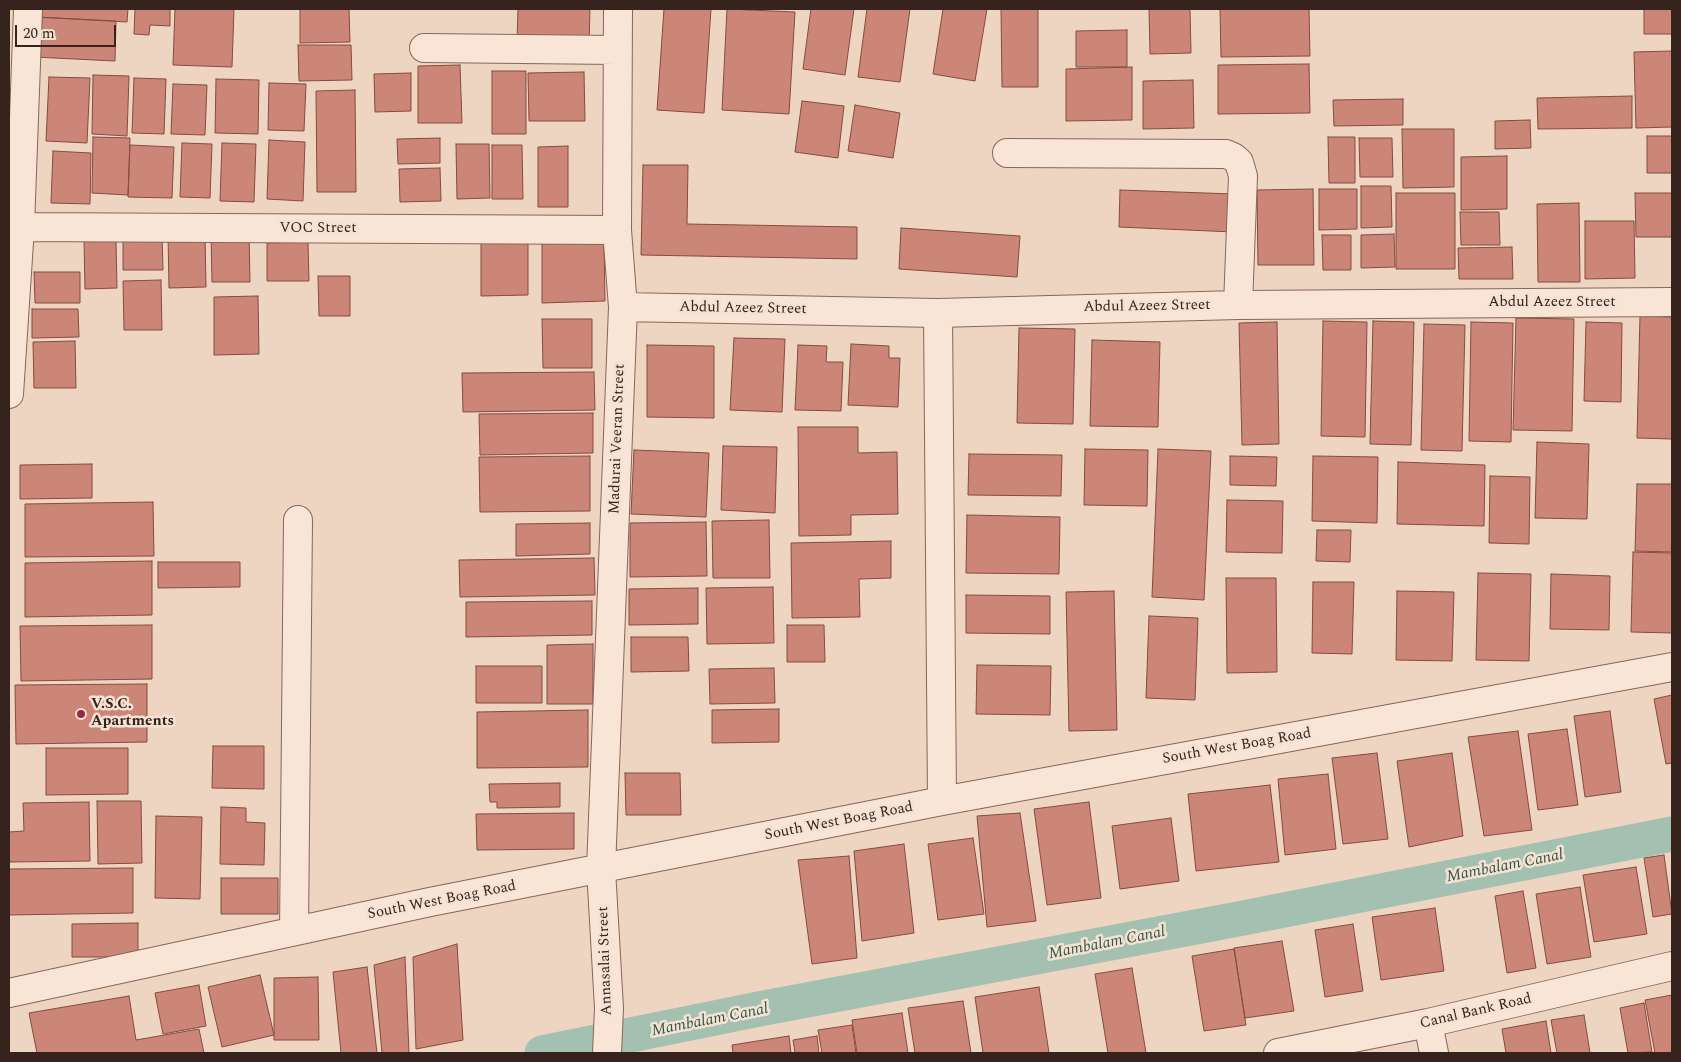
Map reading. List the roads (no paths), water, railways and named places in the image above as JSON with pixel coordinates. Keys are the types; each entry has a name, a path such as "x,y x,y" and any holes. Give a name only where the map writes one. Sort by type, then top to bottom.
{"street":[{"path":"9,380 20,227 28,9"},
{"name":"Madurai Veeran Street","path":"601,869 623,307 617,230 618,9"},
{"path":"424,48 617,50"},
{"path":"1007,153 1226,154 1233,157 1240,162 1243,176 1238,305"},
{"name":"VOC Street","path":"20,227 617,230"},
{"name":"Abdul Azeez Street","path":"623,307 938,313 1238,305 1672,302"},
{"path":"938,313 942,801"},
{"path":"294,931 298,520"},
{"name":"South West Boag Road","path":"9,993 294,931 942,801 1672,668"},
{"name":"Annasalai Street","path":"601,869 609,1008 607,1053"},
{"name":"Canal Bank Road","path":"1278,1053 1428,1023 1672,966"},
{"path":"1428,1023 1434,1053"}],"waterway":[{"name":"Mambalam Canal","path":"542,1053 759,1009 1233,920 1672,834"}],"place":[{"name":"V.S.C. Apartments","path":"81,714"}]}
